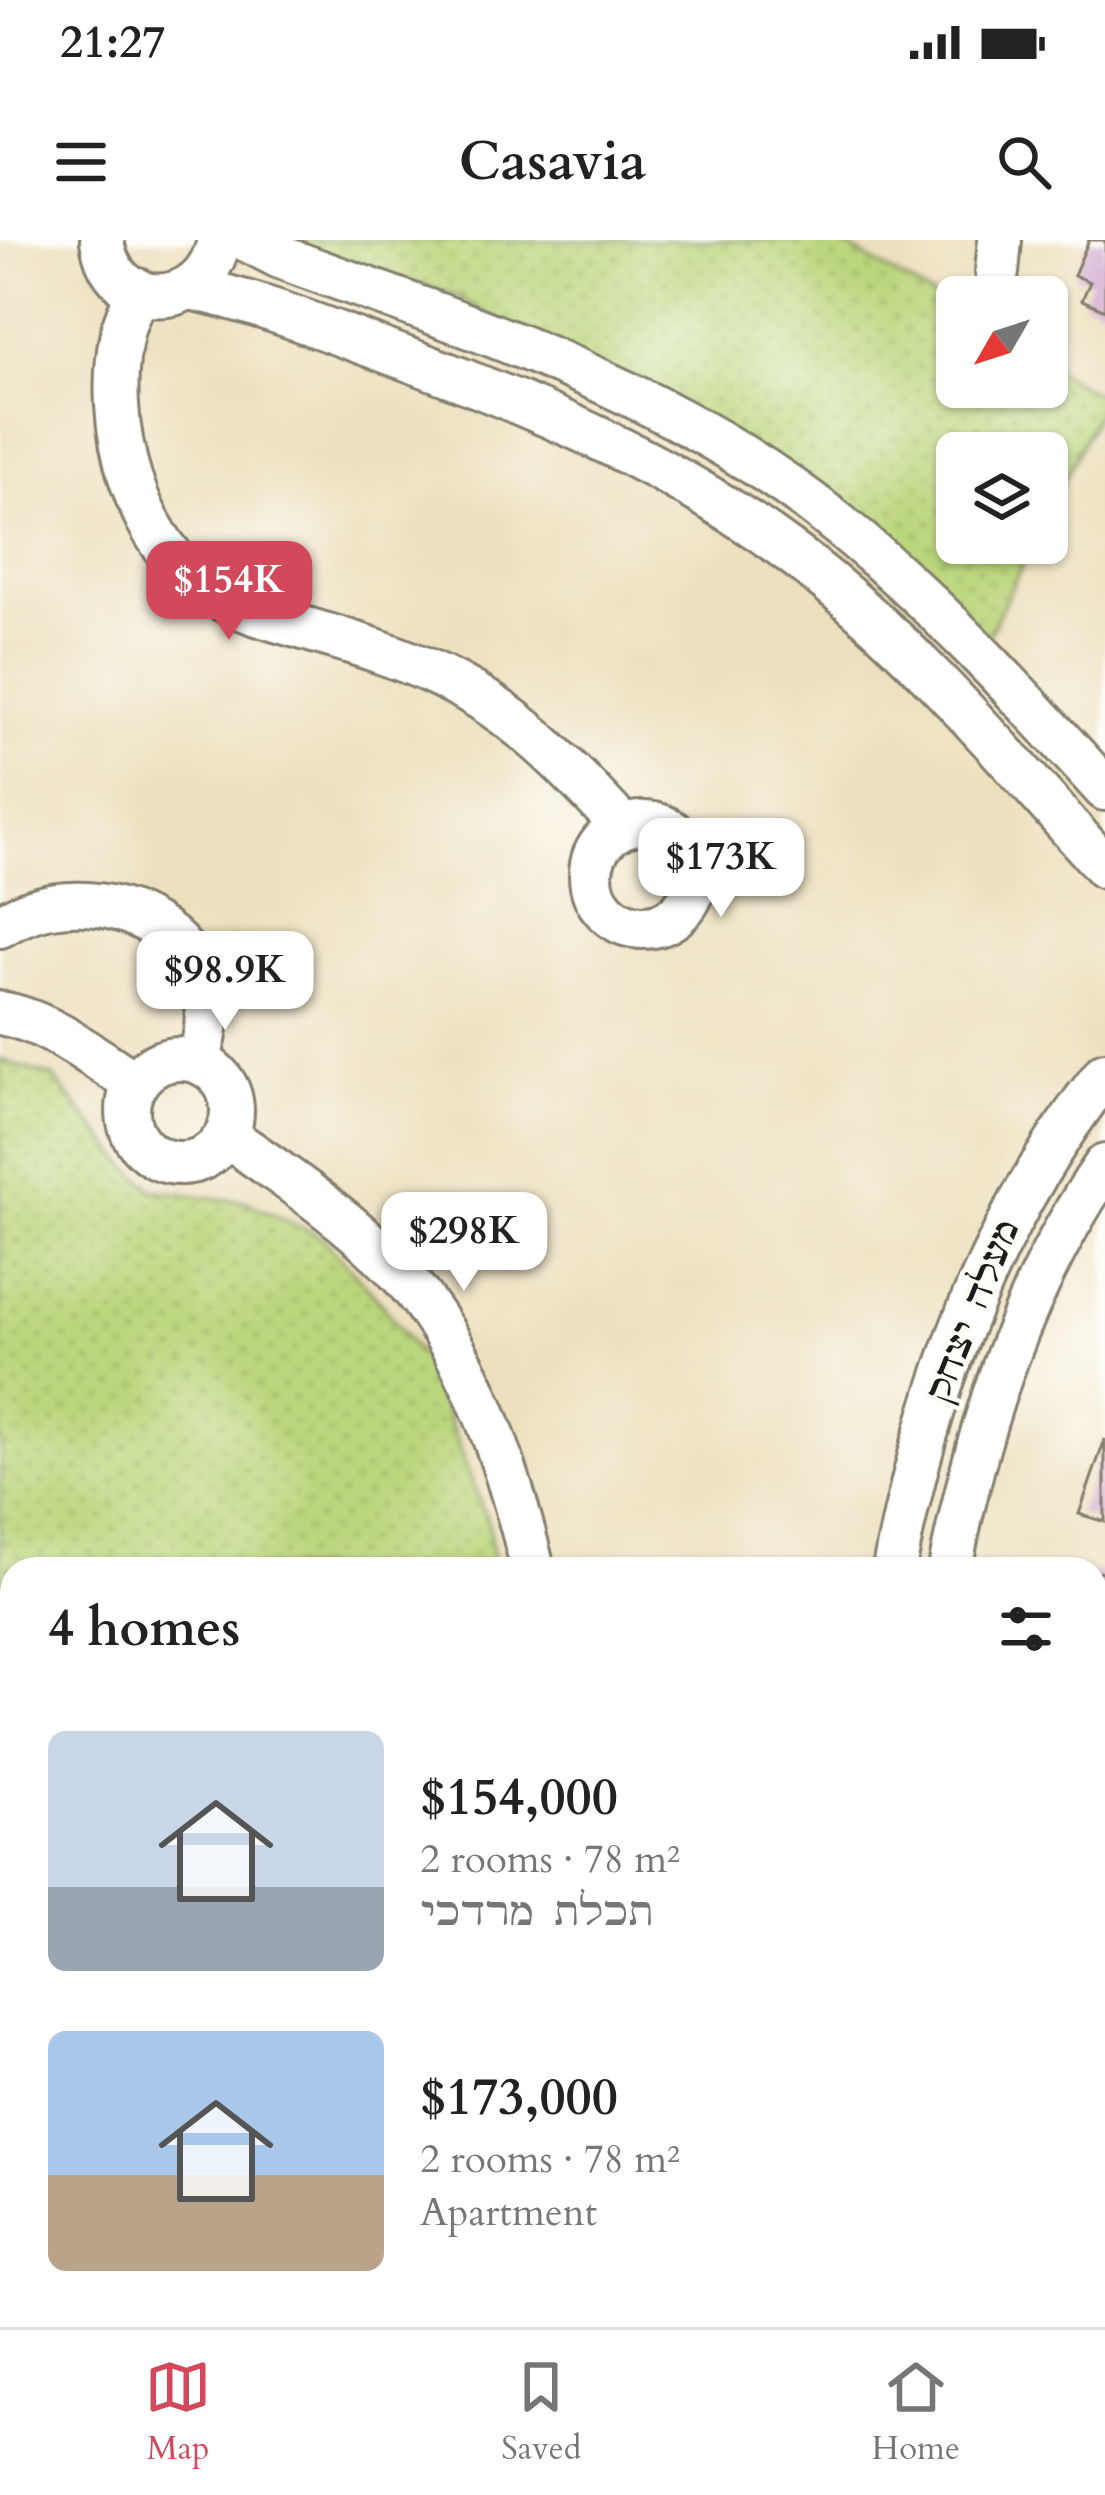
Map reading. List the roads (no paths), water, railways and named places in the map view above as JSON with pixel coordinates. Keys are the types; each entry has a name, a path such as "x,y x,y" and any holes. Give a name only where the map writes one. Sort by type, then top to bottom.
{"street":[{"path":"102,240 113,272 151,295 172,295 201,280 214,262 219,240"},
{"path":"247,240 280,257 515,343 612,385 760,468 830,517 930,606 1105,789"},
{"path":"189,288 259,305 496,391 589,432 732,512 798,558 908,656 1105,867"},
{"path":"138,290 122,333 118,396 122,450 138,507 172,555 215,595 273,619 380,650 444,677 507,714 567,766 623,827"},
{"path":"0,926 46,905 104,904 144,916 169,935 191,963 206,999 207,1037 197,1062"},
{"path":"7,1014 68,1042 136,1084"},
{"path":"197,1062 213,1070 228,1092 232,1118 227,1136 211,1154 195,1162 159,1159 135,1136 129,1101 136,1084 162,1063 197,1062"},
{"name":"מעלה יצחק","path":"897,1557 934,1402 965,1315 1011,1215 1045,1157 1105,1074"},
{"path":"227,1136 340,1216 397,1270 433,1318 469,1376 528,1557"},
{"name":"מעלה יצחק","path":"953,1557 986,1418 1009,1352 1059,1240 1105,1166"}]}
